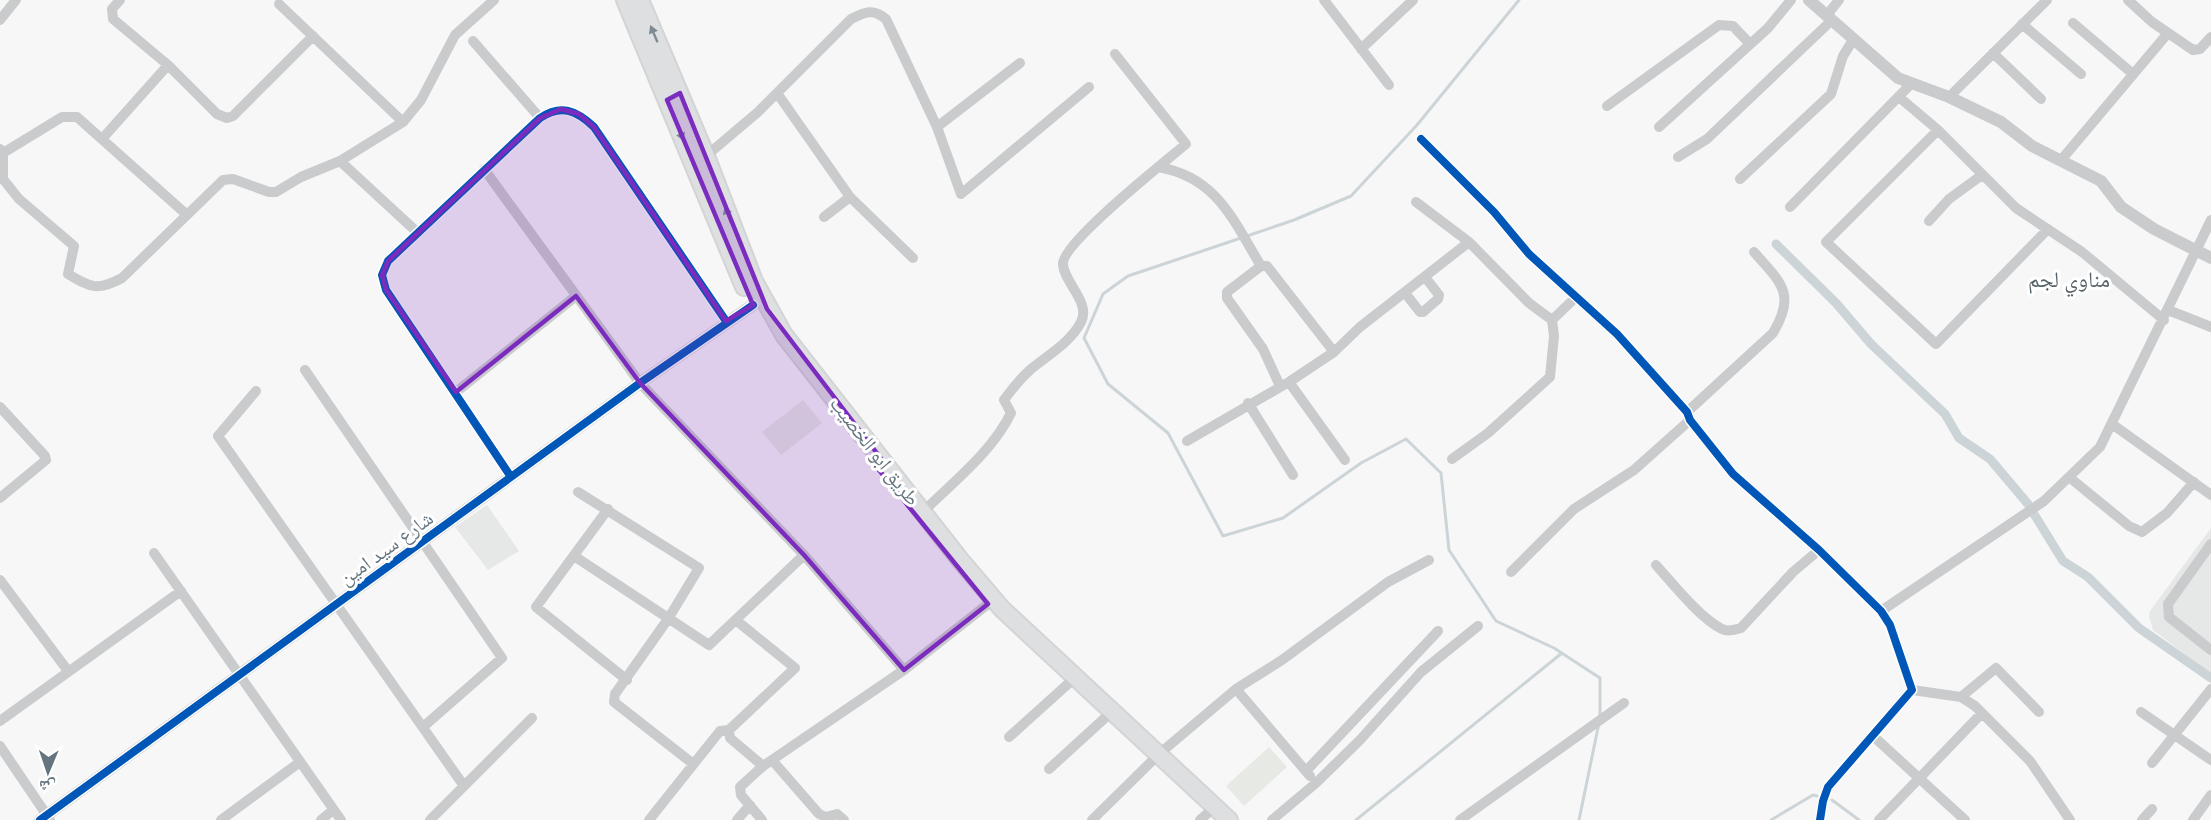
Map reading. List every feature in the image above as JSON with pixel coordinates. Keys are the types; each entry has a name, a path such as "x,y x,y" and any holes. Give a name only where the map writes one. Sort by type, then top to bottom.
{"main road":[{"name":"طريق ابو الخصيب","path":"625,0 673,97 706,156 754,281 767,309 784,335 988,604 1106,717 1229,820"},
{"name":"طريق ابو الخصيب","path":"640,0 673,97 753,305 785,353 923,512 1002,609 1155,757 1208,818"}],"street":[{"path":"0,20 16,0"},
{"path":"120,0 112,9 113,19 168,65 217,114 227,118 233,116 313,36"},
{"path":"186,214 77,117 69,115 62,117 1,151 3,179 19,199 74,246 68,274 89,286 105,287 122,278 223,180 234,179 269,192 276,192 301,177 340,161 403,122 421,100 455,35 494,0"},
{"path":"862,0 867,11"},
{"path":"1324,0 1389,85"},
{"path":"1361,49 1413,0"},
{"path":"1659,128 1750,44 1791,0"},
{"path":"1809,0 1898,78 1949,97 2001,123 2032,146 2062,159 2101,181 2121,207 2154,229 2211,258"},
{"path":"1678,157 1707,139 1829,18 1839,0"},
{"path":"1949,97 2047,0"},
{"path":"2128,0 2193,50 2200,49 2211,37"},
{"path":"279,4 403,122"},
{"path":"706,156 777,93 851,19 867,11 879,13 886,20 937,127 961,194 1089,87"},
{"path":"2073,23 2133,74"},
{"path":"2022,24 2080,74"},
{"path":"1607,106 1719,25 1733,26 1750,44"},
{"path":"2062,159 2168,33"},
{"path":"1740,179 1831,94 1844,56 1853,40"},
{"path":"473,41 540,118"},
{"path":"1993,53 2041,99"},
{"path":"923,512 989,446 1006,424 1011,413 1004,400 1015,386 1065,342 1082,320 1082,306 1065,278 1063,262 1070,246 1186,144 1115,54"},
{"path":"937,127 1020,63"},
{"path":"102,140 168,65"},
{"path":"1790,207 1911,84"},
{"path":"777,93 850,197 913,258"},
{"path":"1899,97 1938,130 2016,208 2082,252 2166,315 2211,327"},
{"path":"511,477 382,283 384,267 540,118 554,110 571,110 594,127 726,321"},
{"path":"1938,130 1826,242 1936,345 2048,229"},
{"path":"1421,139 1452,168 1529,254 1617,334 1688,416 1733,474 1819,550 1881,611 1890,625 1911,690"},
{"path":"340,161 418,233"},
{"path":"1158,167 1180,171 1207,186 1221,199 1262,266"},
{"path":"484,169 640,383 804,555 904,670"},
{"path":"1929,221 1949,199 1983,175"},
{"path":"824,217 850,197"},
{"path":"1416,202 1469,242 1529,303 1552,320"},
{"path":"1881,611 2044,501 2100,447 2211,220"},
{"path":"1187,441 1285,384 1334,352 1360,327 1469,242"},
{"path":"1511,572 1574,509 1634,470 1773,333 1779,322 1786,296 1784,287 1754,252"},
{"path":"1334,352 1267,266 1262,266 1227,292 1227,297 1285,384 1345,460"},
{"path":"1405,293 1420,312 1423,312 1438,299 1439,295 1425,277"},
{"path":"456,392 576,296"},
{"path":"1452,459 1488,433 1550,377 1553,356 1552,320 1575,298"},
{"name":"شارع سيد امين","path":"46,818 640,383 726,321 753,305"},
{"path":"305,370 502,658 423,727"},
{"path":"256,392 218,436 464,786"},
{"path":"1248,404 1293,475"},
{"path":"0,407 45,456 46,460 0,498"},
{"path":"2112,424 2211,495"},
{"path":"2069,477 2129,526 2142,532 2167,513 2194,482"},
{"path":"578,492 699,568 668,619 615,694 614,702 692,763"},
{"path":"608,509 536,607 627,680"},
{"path":"2211,544 2169,602 2167,611 2169,617 2211,650"},
{"path":"1656,565 1680,593 1721,628 1735,630 1741,628 1793,572 1819,550"},
{"path":"154,553 341,820"},
{"path":"574,556 708,645 737,621 804,555"},
{"path":"1092,820 1155,757 1236,689 1282,660 1388,582 1429,560"},
{"path":"1,585 68,671"},
{"path":"0,721 181,591"},
{"path":"762,820 741,795 740,787 768,763 904,670 988,604"},
{"path":"649,820 692,763 720,731 729,730 795,668 737,621"},
{"path":"1272,820 1316,783 1360,740 1421,672 1478,626"},
{"path":"1306,771 1438,632"},
{"path":"1961,697 1996,668 2039,712"},
{"path":"1009,737 1069,682"},
{"path":"1236,689 1316,783"},
{"path":"2152,763 2211,689"},
{"path":"1911,690 1961,697 1982,713 2030,760 2070,820"},
{"path":"1820,820 1822,801 1828,787 1911,690"},
{"path":"1460,820 1624,703"},
{"path":"2141,712 2211,759"},
{"path":"1879,820 1982,713"},
{"path":"1049,770 1106,717"},
{"path":"430,820 532,718"},
{"path":"729,730 730,738 768,763 819,814 826,817 837,814 844,820"},
{"path":"1873,736 1965,820"},
{"path":"0,746 46,818"},
{"path":"221,820 300,762"},
{"path":"2193,820 2211,795"},
{"path":"737,820 750,804"},
{"path":"2142,820 2152,809"},
{"path":"321,820 333,810"}],"highlighted area":[{"path":"680,93 767,309 886,465 879,470 988,604 904,670 804,555 640,383 576,296 456,392 386,290 382,275 388,261 484,169 540,118 561,109 579,114 594,127 726,321 753,305 667,100"}],"shaded area":[{"path":"803,400 822,423 781,455 762,432"},
{"path":"487,505 519,551 488,570 455,527"},
{"path":"2211,528 2211,674 2153,630 2149,616 2150,611"},
{"path":"1269,747 1287,767 1244,806 1226,786"}],"waterway":[{"path":"1247,236 1294,220 1351,196 1417,125 1519,0"},
{"path":"1241,238 1128,276 1103,294 1084,338 1108,384 1168,433 1223,536 1283,518 1361,463 1406,439 1441,473 1449,550 1496,621 1554,648 1600,678 1600,717"},
{"path":"1776,244 1836,303 1871,344 1945,414 1959,438 1990,459 2028,504"},
{"path":"2034,514 2063,561 2088,577 2139,628 2211,678"},
{"path":"1356,820 1562,653"},
{"path":"1579,820 1599,723"},
{"path":"1771,820 1813,795 1817,796"},
{"path":"1832,800 1859,820"}],"cycle path":[{"path":"511,477 386,290 382,275 388,261 540,118 562,110 581,116 594,127 726,321"},
{"path":"1421,139 1494,212 1529,254 1617,334 1687,412 1690,420 1733,474 1819,550 1881,611 1890,625 1912,690 1828,787 1820,820"},
{"path":"40,820 640,383 753,305"}],"district":[{"name":"مناوي لجم","path":"2069,279"}]}
